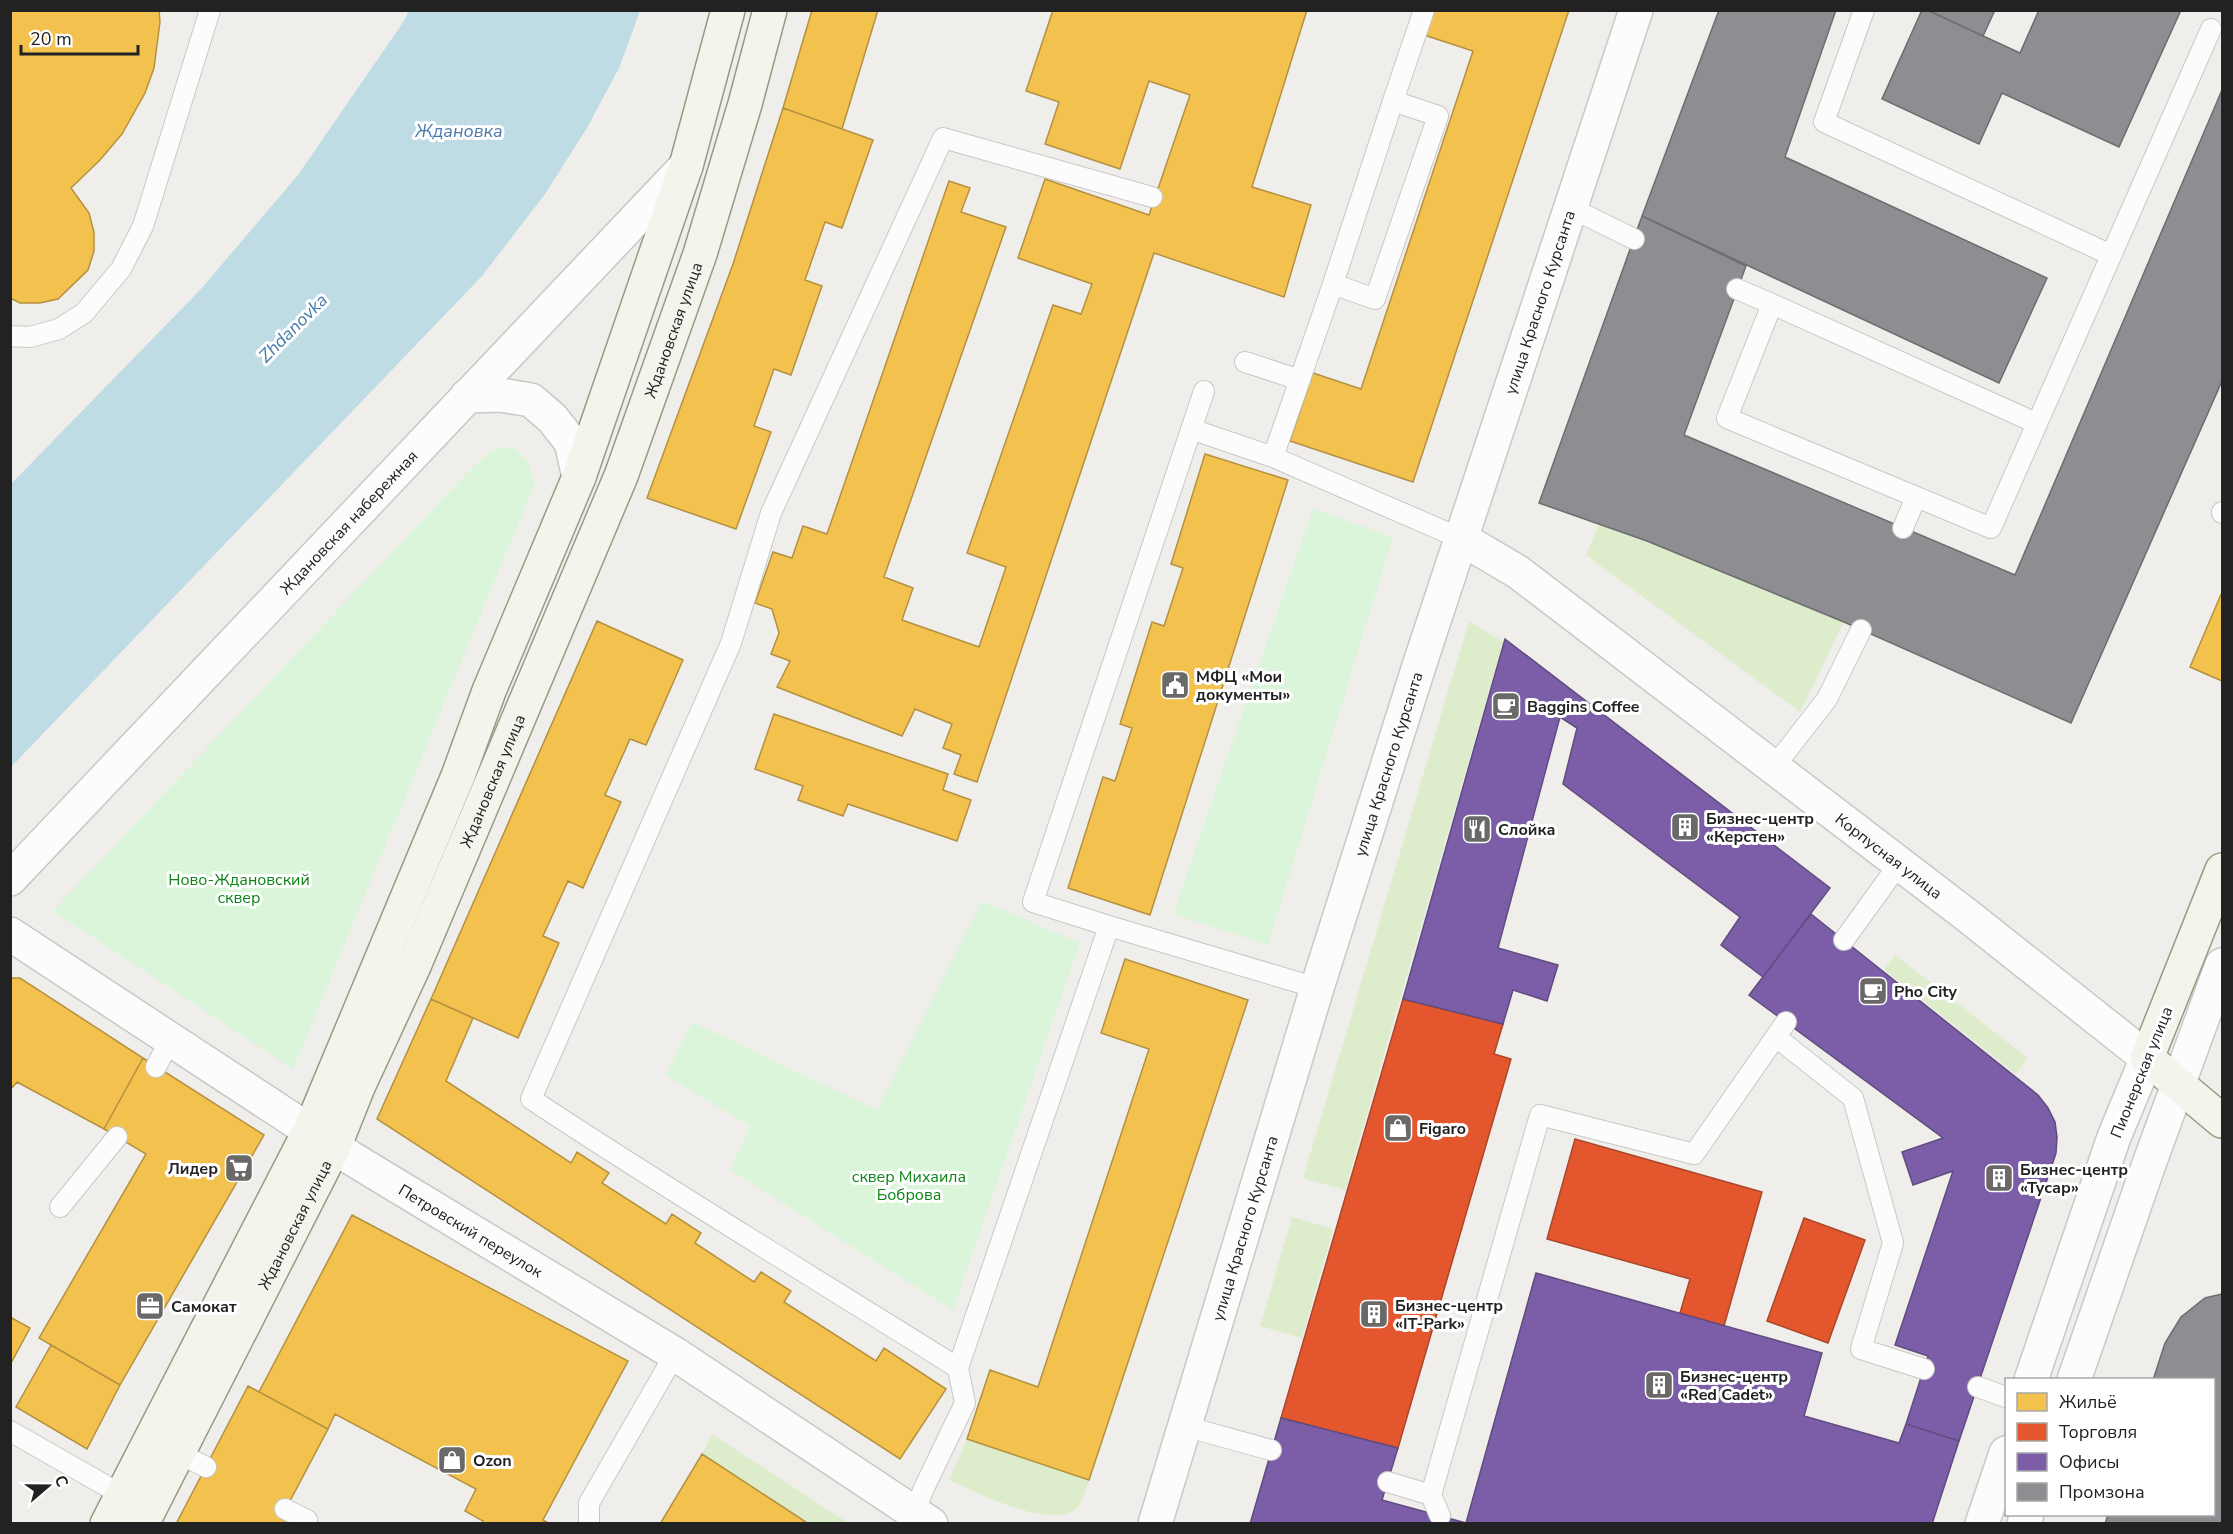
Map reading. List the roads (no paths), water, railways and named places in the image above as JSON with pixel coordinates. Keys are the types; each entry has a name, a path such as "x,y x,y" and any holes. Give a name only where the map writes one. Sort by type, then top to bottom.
{"main road":[{"name":"Ждановская улица","path":"142,1524 192,1460 322,1139 489,691 579,477 686,166 728,10"},
{"name":"Ждановская улица","path":"107,1524 322,1139 358,1087 414,966 621,476 700,254 746,104 770,10"},
{"name":"Пионерская улица","path":"2147,1058 2223,870"},
{"name":"Корпусная улица","path":"2147,1058 2223,1121"}],"street":[{"name":"улица Красного Курсанта","path":"1155,1524 1317,988 1420,663 1636,10"},
{"name":"Ждановская набережная","path":"10,879 686,166"},
{"path":"467,396 500,395 531,400 552,418 571,442 579,477"},
{"name":"Корпусная улица","path":"1462,539 1518,573 1774,767 2085,1007 2147,1058"},
{"name":"Петровский переулок","path":"10,934 163,1053 322,1139 675,1354 922,1518"},
{"path":"2075,1378 2178,1084 2223,966"},
{"name":"Пионерская улица","path":"2032,1378 2114,1137 2147,1058"},
{"path":"1982,1524 2005,1459"}],"lane":[{"path":"10,336 30,337 59,329 84,313 121,269 143,226 210,10"},
{"path":"1273,457 1424,10"},
{"path":"1864,10 1824,122 2111,255"},
{"path":"1772,304 1726,418 1991,528 2211,29"},
{"path":"1333,284 1375,299 1438,116 1393,101"},
{"path":"958,1368 635,1168 531,1100 731,643 771,513 943,138 1152,197"},
{"path":"1571,208 1634,239"},
{"path":"1737,289 2036,423"},
{"path":"1245,362 1300,380"},
{"path":"1204,391 1034,902 1317,988"},
{"path":"1191,429 1273,457 1462,539"},
{"path":"1903,528 1916,497"},
{"path":"1774,767 1827,699 1861,630"},
{"path":"1844,940 1899,864"},
{"path":"922,1518 924,1488 965,1403 958,1368 1109,926"},
{"path":"1440,1516 1431,1495 1540,1115 1694,1154 1781,1030 1852,1098 1893,1244 1861,1349 1924,1370"},
{"path":"60,1207 117,1137"},
{"path":"589,1524 589,1503 675,1354"},
{"path":"1978,1387 2005,1395"},
{"path":"1184,1426 1271,1450"},
{"path":"10,1431 122,1495"},
{"path":"1388,1482 1431,1495"},
{"path":"285,1509 307,1520"}],"water":[{"name":"Ждановка","path":"409,10 640,11 619,68 587,128 545,194 482,276 11,767 11,484 201,289 298,175 404,21"}],"place":[{"name":"МФЦ «Мои документы»","path":"1175,685"},
{"name":"Baggins Coffee","path":"1506,706"},
{"name":"Бизнес-центр «Керстен»","path":"1685,827"},
{"name":"Слойка","path":"1477,829"},
{"name":"Pho City","path":"1873,991"},
{"name":"Figaro","path":"1398,1128"},
{"name":"Лидер","path":"239,1168"},
{"name":"Бизнес-центр «Тусар»","path":"1999,1178"},
{"name":"Самокат","path":"150,1306"},
{"name":"Бизнес-центр «IT-Park»","path":"1374,1314"},
{"name":"Бизнес-центр «Red Cadet»","path":"1659,1385"},
{"name":"Ozon","path":"452,1460"}],"water label":[{"name":"Zhdanovka","path":"293,328"}],"park label":[{"name":"Ново-Ждановский сквер","path":"239,888"},
{"name":"сквер Михаила Боброва","path":"909,1185"}]}
